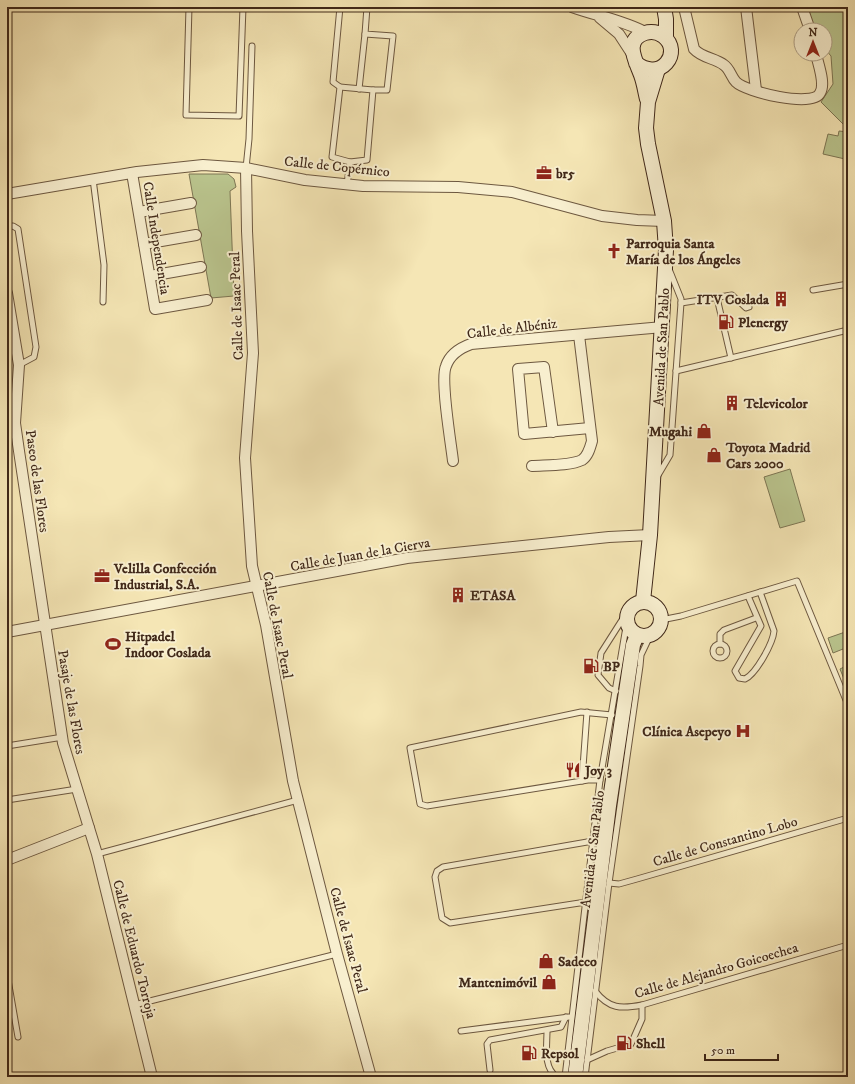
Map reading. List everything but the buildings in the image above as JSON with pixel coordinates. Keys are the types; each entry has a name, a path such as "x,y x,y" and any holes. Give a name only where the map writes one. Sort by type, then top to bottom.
{"street":[{"path":"572,7 597,16 626,22 648,32 661,35 666,38 669,43 670,53 666,63 658,69 650,70 642,68 618,34 597,16"},
{"path":"648,102 644,82 634,58 632,48 637,38 648,32 659,15 660,7"},
{"path":"664,7 666,19 666,38"},
{"path":"684,7 694,49 697,53 723,64 736,83 783,98 807,100 816,98 821,93 821,78 818,62"},
{"path":"746,7 756,90"},
{"path":"802,7 807,22"},
{"path":"648,102 658,69"},
{"name":"Avenida de San Pablo","path":"643,601 650,535 666,260 664,221 648,144 648,102"},
{"name":"Calle de Copérnico","path":"7,194 170,167 203,165 246,168 305,180 347,184 458,187 512,192 602,216 664,221"},
{"name":"Calle de Isaac Peral","path":"246,168 247,231 253,353 245,458 252,566 298,800 337,954 371,1077"},
{"name":"Calle Independencia","path":"132,173 155,309 207,300"},
{"path":"139,212 191,203"},
{"path":"144,244 196,236"},
{"path":"150,276 201,267"},
{"name":"Paseo de las Flores","path":"7,293 19,365 11,423 44,626"},
{"name":"Calle de Albéniz","path":"453,461 444,374 450,357 457,351 471,344 663,327"},
{"path":"532,466 574,462 583,459 590,450 592,441 579,335"},
{"path":"553,432 544,367 518,369 524,434 553,432 590,428"},
{"name":"Calle de Juan de la Cierva","path":"7,632 407,558 609,537 650,535"},
{"path":"643,601 654,604 658,608 661,620 655,632 643,635 629,630 628,615 637,602 643,601"},
{"name":"Pasaje de las Flores","path":"44,626 63,738 89,828"},
{"name":"Avenida de San Pablo","path":"575,1077 609,806 633,645 643,635"},
{"path":"7,860 89,828"},
{"name":"Calle de Eduardo Torroja","path":"89,828 97,854 152,1077"}],"lane":[{"path":"189,7 186,115 239,116 243,7"},
{"path":"340,7 333,82 340,87 387,90 393,36 366,34"},
{"path":"359,89 366,34 367,7"},
{"path":"246,168 249,139 252,46"},
{"path":"340,87 332,157 350,162 367,160 373,90"},
{"path":"347,184 350,162"},
{"path":"93,179 104,265 103,302"},
{"path":"7,227 13,226 18,229 36,347 34,357 19,365"},
{"name":"Avenida de San Pablo","path":"653,482 663,470 670,455 681,304 681,299 666,260"},
{"path":"813,290 848,284"},
{"path":"681,304 732,295 746,308 749,307"},
{"path":"717,298 731,358"},
{"path":"676,371 848,330"},
{"path":"661,620 681,616 797,580 848,705"},
{"path":"748,596 756,618 761,626 735,671 739,678 745,680 750,677 774,638 774,631 760,592"},
{"path":"616,691 609,688 598,675 600,655 628,615"},
{"name":"Avenida de San Pablo","path":"565,1077 600,780 628,615"},
{"path":"720,644 720,634 724,630 756,618"},
{"name":"Avenida de San Pablo","path":"585,1077 609,883 643,635"},
{"path":"600,780 582,781 427,806 420,804 410,748 581,712 612,715"},
{"path":"582,781 587,712"},
{"path":"7,746 63,738"},
{"path":"7,800 77,789"},
{"path":"97,854 298,800"},
{"name":"Calle de Constantino Lobo","path":"609,883 619,884 848,818"},
{"path":"586,902 450,923 442,918 435,876 437,871 443,867 593,841"},
{"name":"Calle de Alejandro Goicoechea","path":"595,991 603,1001 608,1004 628,1007 642,1005 848,945"},
{"path":"134,1005 337,954"},
{"path":"7,974 18,1037"},
{"path":"587,1060 607,1051 631,1044 642,1019 642,1005"},
{"path":"490,1070 487,1044 490,1040 547,1031 561,1027 566,1016"},
{"path":"461,1031 566,1016 572,1017"},
{"path":"547,1031 548,1062 551,1073 557,1077"}],"green space":[{"path":"808,7 848,7 848,129 821,102 833,84 831,62 833,62 833,22 812,22"},
{"path":"839,131 848,132 845,159 823,154 828,134 838,136"},
{"path":"189,174 228,174 234,179 236,187 230,191 234,296 211,298"},
{"path":"790,469 805,521 780,528 764,477"},
{"path":"848,631 848,647 833,653 828,638"},
{"path":"848,665 848,689 840,669"}],"place":[{"name":"br5","path":"544,173"},
{"name":"Parroquia Santa María de los Ángeles","path":"614,251"},
{"name":"ITV Coslada","path":"781,299"},
{"name":"Plenergy","path":"726,322"},
{"name":"Televicolor","path":"732,403"},
{"name":"Mugahi","path":"704,431"},
{"name":"Toyota Madrid Cars 2000","path":"714,455"},
{"name":"Velilla Confección Industrial, S.A.","path":"102,576"},
{"name":"ETASA","path":"458,595"},
{"name":"Hitpadel Indoor Coslada","path":"113,644"},
{"name":"BP","path":"591,666"},
{"name":"Clínica Asepeyo","path":"743,731"},
{"name":"Joy 3","path":"573,770"},
{"name":"Sadeco","path":"546,961"},
{"name":"Mantenimóvil","path":"549,982"},
{"name":"Shell","path":"624,1043"},
{"name":"Repsol","path":"529,1053"}]}
